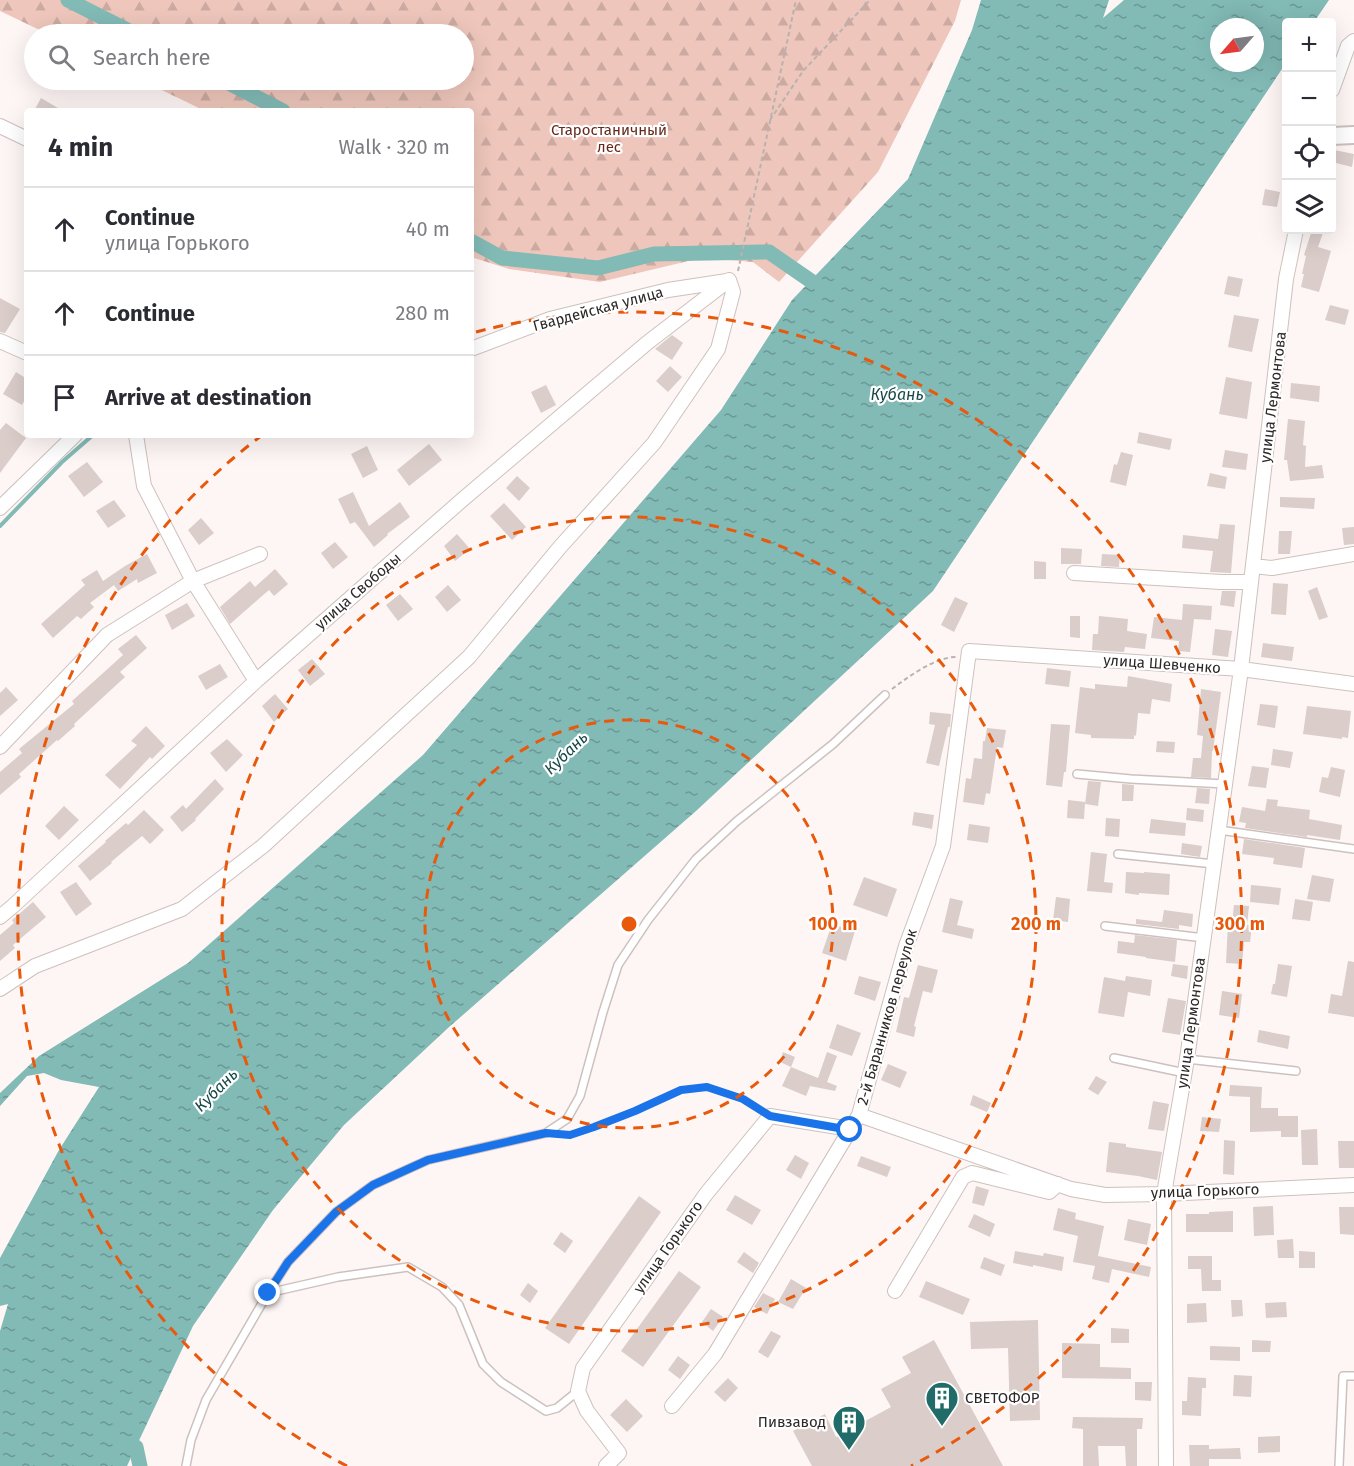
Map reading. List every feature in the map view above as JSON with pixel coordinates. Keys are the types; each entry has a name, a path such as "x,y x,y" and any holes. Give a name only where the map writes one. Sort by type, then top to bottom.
{"street":[{"path":"1336,79 1348,46 1354,41"},
{"path":"0,126 24,138"},
{"path":"1336,136 1354,135"},
{"name":"улица Лермонтова","path":"1166,1466 1164,1194 1186,1066 1219,830 1241,669 1286,279 1295,234"},
{"path":"0,989 35,966 182,909 264,846 469,657 560,547 654,443 718,349 731,286"},
{"name":"Гвардейская улица","path":"474,348 550,319 668,290 731,286"},
{"name":"улица Свободы","path":"0,917 256,681 462,500 630,358 731,286"},
{"path":"0,341 24,352"},
{"path":"0,508 72,438"},
{"path":"136,438 144,486 193,581 256,681"},
{"path":"0,747 107,635 193,581 260,554"},
{"path":"1253,566 1272,568 1354,554"},
{"path":"1074,573 1251,582"},
{"name":"улица Шевченко","path":"968,655 1241,669 1354,684"},
{"name":"2-й Баранников переулок","path":"672,1406 715,1354 859,1115 906,946 943,846 968,655"},
{"name":"улица Горького","path":"859,1115 1071,1189 1105,1195 1354,1185"},
{"path":"770,1116 850,1130"},
{"name":"улица Горького","path":"578,1391 583,1368 622,1312 706,1194 770,1116"},
{"name":"улица Горького","path":"895,1291 963,1177 972,1173 1049,1192 1058,1184"},
{"path":"578,1391 587,1411 620,1453 606,1466"}],"lane":[{"path":"186,1466 191,1440 206,1400 288,1262 336,1212 373,1185 428,1160 546,1133 567,1119 580,1096 618,965 648,920 696,859 737,821 833,744 885,695"},
{"path":"1077,774 1225,784"},
{"path":"1219,830 1354,849"},
{"path":"1118,854 1214,864"},
{"path":"1105,926 1204,939"},
{"path":"1114,1058 1186,1066 1296,1071"},
{"path":"268,1293 338,1277 408,1267 442,1287 459,1305 483,1364 501,1382 546,1411 557,1408 578,1391"},
{"path":"1339,1466 1343,1376 1354,1376"}],"path":[{"path":"731,286 796,0"},
{"path":"770,121 803,71 870,0"},
{"path":"885,695 920,670 941,660 968,655"},
{"path":"546,1133 570,1135 635,1111 681,1090 707,1087 743,1099 770,1116"}],"green space":[{"name":"Старостаничный лес","path":"0,0 961,0 955,21 878,172 779,282 753,262 701,258 600,282 509,269 474,258 474,108 199,108 162,90 474,90 474,24 27,24 0,11"}],"water":[{"name":"Кубань","path":"981,0 1109,0 1103,18 1124,0 1329,0 1317,18 1282,18 1282,69 933,591 696,811 448,1028 344,1125 273,1210 193,1326 127,1466 0,1466 0,1331 8,1304 0,1306 0,1258 59,1150 99,1087 61,1080 44,1073 27,1076 0,1106 0,1093 39,1056 188,963 423,755 721,410 792,300 908,179 972,30"}],"building":[{"path":"41,98 58,108 36,108"},
{"path":"1336,150 1354,154 1352,167 1336,163"},
{"path":"1265,189 1280,192 1277,207 1262,205"},
{"path":"1311,234 1323,234 1318,247 1331,251 1319,292 1301,287 1306,256 1304,255"},
{"path":"1228,276 1243,279 1239,297 1224,294"},
{"path":"0,298 20,309 5,333 0,332"},
{"path":"1330,305 1349,310 1345,325 1325,320"},
{"path":"1234,315 1259,319 1252,352 1228,347"},
{"path":"672,335 683,343 672,360 655,349"},
{"path":"670,366 682,377 668,392 656,381"},
{"path":"16,372 24,377 22,405 3,394"},
{"path":"1226,377 1252,382 1247,419 1219,414"},
{"path":"1291,383 1320,386 1319,402 1290,398"},
{"path":"546,385 556,405 541,413 531,392"},
{"path":"1288,419 1305,421 1303,445 1306,446 1305,467 1322,465 1324,478 1290,481 1287,460 1284,460"},
{"path":"6,423 26,438 0,473 0,430"},
{"path":"1139,432 1172,439 1170,450 1137,443"},
{"path":"429,444 442,460 409,486 397,470"},
{"path":"367,446 378,470 363,478 351,454"},
{"path":"1225,450 1248,454 1246,470 1222,467"},
{"path":"1121,452 1133,455 1126,486 1110,482 1114,464 1117,465"},
{"path":"87,462 103,482 84,497 68,476"},
{"path":"1210,473 1227,477 1225,489 1207,486"},
{"path":"517,476 530,488 519,501 506,488"},
{"path":"353,492 369,526 400,502 410,517 374,547 355,522 350,524 338,499"},
{"path":"1280,497 1315,498 1314,509 1280,507"},
{"path":"114,500 126,516 108,528 96,511"},
{"path":"504,503 526,527 512,540 490,516"},
{"path":"201,518 214,533 199,545 188,530"},
{"path":"1220,524 1235,525 1231,573 1210,572 1213,551 1182,548 1183,535 1218,539"},
{"path":"1354,527 1354,544 1344,545 1342,528"},
{"path":"1279,531 1292,531 1290,554 1278,554"},
{"path":"457,534 470,549 455,561 444,546"},
{"path":"335,542 348,557 333,569 321,553"},
{"path":"1061,548 1082,549 1081,564 1061,564"},
{"path":"147,554 157,573 138,583 137,579 118,591 114,585 90,603 94,607 81,619 77,616 53,638 41,624 85,585 81,580 97,570 103,581"},
{"path":"1102,554 1120,555 1119,567 1101,566"},
{"path":"1034,561 1046,562 1046,579 1034,579"},
{"path":"275,569 288,584 274,596 269,590 230,624 220,607 250,581 255,587"},
{"path":"1273,583 1288,584 1286,615 1271,614"},
{"path":"448,585 461,600 447,612 435,597"},
{"path":"1317,587 1328,617 1319,620 1308,591"},
{"path":"1222,591 1236,591 1234,607 1220,605"},
{"path":"400,594 413,609 398,621 386,605"},
{"path":"955,597 968,603 954,632 941,625"},
{"path":"187,603 195,616 172,630 165,615"},
{"path":"1183,604 1212,606 1211,620 1194,619 1190,652 1178,651 1179,641 1151,638 1154,617 1182,620"},
{"path":"1070,616 1080,616 1080,638 1070,637"},
{"path":"1099,616 1128,619 1127,631 1147,634 1145,649 1125,647 1124,652 1092,650 1093,634 1098,634"},
{"path":"1215,629 1232,631 1228,657 1212,655"},
{"path":"136,635 147,648 120,672 125,677 74,724 75,726 19,774 21,777 0,795 0,772 22,753 19,749 74,704 72,701 123,655 118,649"},
{"path":"1263,643 1294,647 1292,661 1261,657"},
{"path":"312,659 325,674 310,686 298,670"},
{"path":"220,664 228,677 206,690 198,676"},
{"path":"1047,668 1071,671 1069,687 1045,684"},
{"path":"1128,676 1172,684 1170,702 1152,699 1150,714 1138,713 1134,739 1091,738 1091,735 1075,733 1080,687 1095,689 1095,684 1127,687"},
{"path":"6,687 18,700 0,716 0,693"},
{"path":"1201,689 1221,692 1212,751 1211,778 1191,777 1193,758 1201,758 1203,736 1197,735"},
{"path":"275,694 288,709 274,722 262,706"},
{"path":"1260,704 1278,706 1275,728 1257,725"},
{"path":"1307,706 1351,711 1348,738 1303,734"},
{"path":"930,712 951,714 950,727 948,727 939,766 926,763 935,725 929,724"},
{"path":"1051,724 1070,725 1066,772 1064,772 1062,787 1046,785"},
{"path":"146,726 165,746 152,759 150,757 120,789 105,775 137,745 131,741"},
{"path":"987,728 1006,730 1003,748 997,747 990,794 986,793 984,805 963,802 966,778 971,779 974,758 982,759 983,741 985,741"},
{"path":"227,739 243,755 226,772 210,753"},
{"path":"1157,741 1175,742 1174,753 1156,752"},
{"path":"1273,749 1293,752 1290,768 1271,765"},
{"path":"1252,766 1269,768 1266,788 1248,786"},
{"path":"1331,767 1345,770 1340,797 1319,792 1322,777 1328,778"},
{"path":"215,779 224,789 182,832 170,817 183,805 186,809"},
{"path":"1088,781 1101,782 1098,806 1085,804"},
{"path":"1122,784 1134,785 1133,801 1122,801"},
{"path":"1197,788 1210,789 1209,804 1195,803"},
{"path":"1267,799 1278,800 1277,806 1310,810 1309,819 1342,825 1340,840 1245,828 1246,823 1239,822 1242,807 1265,811"},
{"path":"1068,800 1085,802 1084,819 1067,818"},
{"path":"64,806 79,820 59,840 45,826"},
{"path":"1187,808 1204,810 1203,822 1186,820"},
{"path":"144,810 164,830 150,844 142,836 90,881 78,866"},
{"path":"914,812 934,815 932,829 912,825"},
{"path":"1106,818 1120,819 1119,837 1105,836"},
{"path":"1151,819 1186,823 1185,836 1149,833"},
{"path":"969,824 990,827 988,843 967,840"},
{"path":"1244,839 1305,848 1302,868 1273,864 1274,858 1242,854"},
{"path":"1182,843 1202,846 1200,857 1181,854"},
{"path":"1091,852 1107,854 1104,882 1113,883 1112,893 1087,891"},
{"path":"1126,872 1170,874 1169,895 1125,893"},
{"path":"1312,875 1334,879 1330,902 1307,899"},
{"path":"864,877 897,889 887,917 853,905"},
{"path":"76,882 92,904 76,916 60,892"},
{"path":"1251,885 1281,888 1279,905 1250,902"},
{"path":"1056,897 1070,899 1068,922 1053,920"},
{"path":"950,898 963,901 957,925 974,929 972,939 942,932"},
{"path":"1295,899 1313,902 1310,921 1292,919"},
{"path":"33,902 46,917 13,945 15,948 0,961 0,935 14,923 12,920"},
{"path":"1234,905 1249,906 1247,925 1252,925 1250,942 1244,942 1242,964 1226,963 1228,923 1232,923"},
{"path":"1164,910 1193,914 1192,927 1179,925 1179,929 1136,924 1136,919 1162,922"},
{"path":"832,924 855,931 846,961 822,953"},
{"path":"1135,935 1177,940 1175,962 1117,953 1118,941 1134,943"},
{"path":"1348,961 1354,962 1354,1017 1328,1013 1331,994 1342,996"},
{"path":"1173,964 1188,966 1187,979 1171,976"},
{"path":"1278,964 1292,966 1287,997 1271,994"},
{"path":"918,965 938,970 932,993 923,991 914,1026 916,1027 914,1037 896,1032 904,997 909,998"},
{"path":"859,976 881,982 875,1001 854,994"},
{"path":"1126,976 1152,980 1150,996 1128,992 1124,1017 1098,1013 1104,977 1125,981"},
{"path":"1222,991 1242,994 1239,1018 1219,1015"},
{"path":"1168,998 1186,1001 1180,1035 1162,1032"},
{"path":"837,1024 861,1033 852,1056 829,1048"},
{"path":"1259,1030 1290,1036 1288,1049 1257,1042"},
{"path":"783,1052 795,1057 791,1067 780,1062"},
{"path":"827,1052 837,1056 827,1082 837,1086 835,1091 810,1086 806,1096 782,1086 791,1067 818,1078"},
{"path":"888,1064 907,1072 900,1088 881,1080"},
{"path":"1096,1076 1107,1082 1098,1095 1088,1089"},
{"path":"1230,1085 1262,1087 1261,1108 1278,1108 1278,1116 1298,1116 1298,1137 1281,1137 1281,1131 1250,1132 1250,1097 1229,1096"},
{"path":"973,1095 991,1103 987,1112 970,1105"},
{"path":"1153,1101 1169,1104 1164,1131 1148,1129"},
{"path":"1202,1117 1221,1119 1219,1132 1200,1131"},
{"path":"1317,1129 1318,1165 1302,1165 1301,1130"},
{"path":"1224,1140 1235,1141 1234,1175 1223,1174"},
{"path":"1338,1141 1354,1141 1354,1168 1339,1168"},
{"path":"1109,1142 1162,1152 1157,1180 1106,1172"},
{"path":"795,1155 809,1163 801,1179 786,1170"},
{"path":"861,1156 891,1167 887,1177 857,1166"},
{"path":"976,1186 989,1190 984,1206 972,1203"},
{"path":"735,1195 761,1210 752,1225 726,1210"},
{"path":"639,1196 661,1212 569,1344 545,1328"},
{"path":"1273,1206 1274,1235 1254,1236 1253,1207"},
{"path":"1339,1207 1354,1207 1354,1235 1340,1234"},
{"path":"1058,1208 1076,1213 1075,1219 1104,1226 1098,1256 1151,1267 1149,1277 1112,1269 1109,1283 1092,1279 1095,1266 1073,1262 1078,1236 1053,1230"},
{"path":"1233,1211 1233,1232 1186,1232 1186,1214"},
{"path":"974,1214 995,1224 990,1237 968,1227"},
{"path":"1128,1219 1151,1224 1147,1245 1124,1240"},
{"path":"561,1232 573,1241 565,1253 553,1244"},
{"path":"1293,1239 1294,1258 1278,1258 1277,1240"},
{"path":"1015,1251 1064,1257 1062,1271 1013,1263"},
{"path":"1299,1251 1315,1252 1315,1268 1299,1268"},
{"path":"744,1252 759,1263 753,1273 737,1262"},
{"path":"1188,1256 1212,1256 1212,1280 1221,1280 1221,1291 1202,1291 1201,1269 1188,1269"},
{"path":"984,1257 1005,1265 1001,1276 980,1268"},
{"path":"679,1271 701,1287 643,1367 621,1351"},
{"path":"791,1279 806,1288 793,1309 778,1302"},
{"path":"926,1281 970,1299 963,1315 919,1297"},
{"path":"528,1283 538,1291 530,1303 520,1295"},
{"path":"763,1293 775,1299 767,1314 754,1307"},
{"path":"1231,1300 1242,1300 1243,1316 1232,1317"},
{"path":"1286,1302 1287,1317 1266,1318 1265,1303"},
{"path":"1206,1303 1207,1322 1187,1323 1187,1304"},
{"path":"711,1309 723,1317 713,1331 702,1322"},
{"path":"1038,1320 1040,1420 1010,1421 1008,1348 971,1349 970,1322"},
{"path":"1111,1328 1129,1329 1129,1343 1111,1343"},
{"path":"771,1331 781,1336 768,1358 758,1352"},
{"name":"СВЕТОФОР","path":"934,1340 1003,1466 812,1466 793,1431 825,1414 836,1437 891,1407 881,1389 911,1373 902,1357"},
{"path":"1252,1340 1271,1341 1270,1352 1252,1352"},
{"path":"1062,1343 1100,1344 1100,1367 1131,1368 1131,1379 1062,1378"},
{"path":"1210,1346 1240,1347 1240,1361 1210,1360"},
{"path":"678,1356 690,1365 680,1379 668,1370"},
{"path":"1234,1375 1252,1376 1251,1397 1233,1396"},
{"path":"1188,1377 1206,1378 1206,1388 1202,1388 1201,1416 1182,1415 1182,1401 1187,1401"},
{"path":"728,1378 738,1388 725,1402 714,1392"},
{"path":"1135,1382 1152,1382 1151,1401 1135,1400"},
{"path":"626,1399 643,1416 627,1432 610,1415"},
{"path":"1073,1417 1143,1418 1142,1429 1137,1429 1137,1466 1126,1466 1125,1446 1098,1446 1099,1466 1083,1466 1083,1429 1072,1428"},
{"path":"1280,1436 1280,1452 1258,1453 1258,1437"},
{"path":"1189,1445 1209,1445 1209,1449 1240,1448 1241,1459 1209,1459 1209,1466 1190,1466"}],"waterway":[{"path":"68,0 115,24"},
{"path":"242,90 277,108"},
{"path":"474,243 502,258 598,268 654,254 769,252 811,281"},
{"path":"0,526 62,462 90,438"},
{"path":"136,1447 140,1466"}],"place":[{"name":"СВЕТОФОР","path":"942,1427"},
{"name":"Пивзавод","path":"849,1451"}],"route":[{"path":"268,1293 288,1262 336,1212 373,1185 428,1160 546,1133 570,1135 635,1111 681,1090 707,1087 743,1099 770,1116 850,1130"}]}
